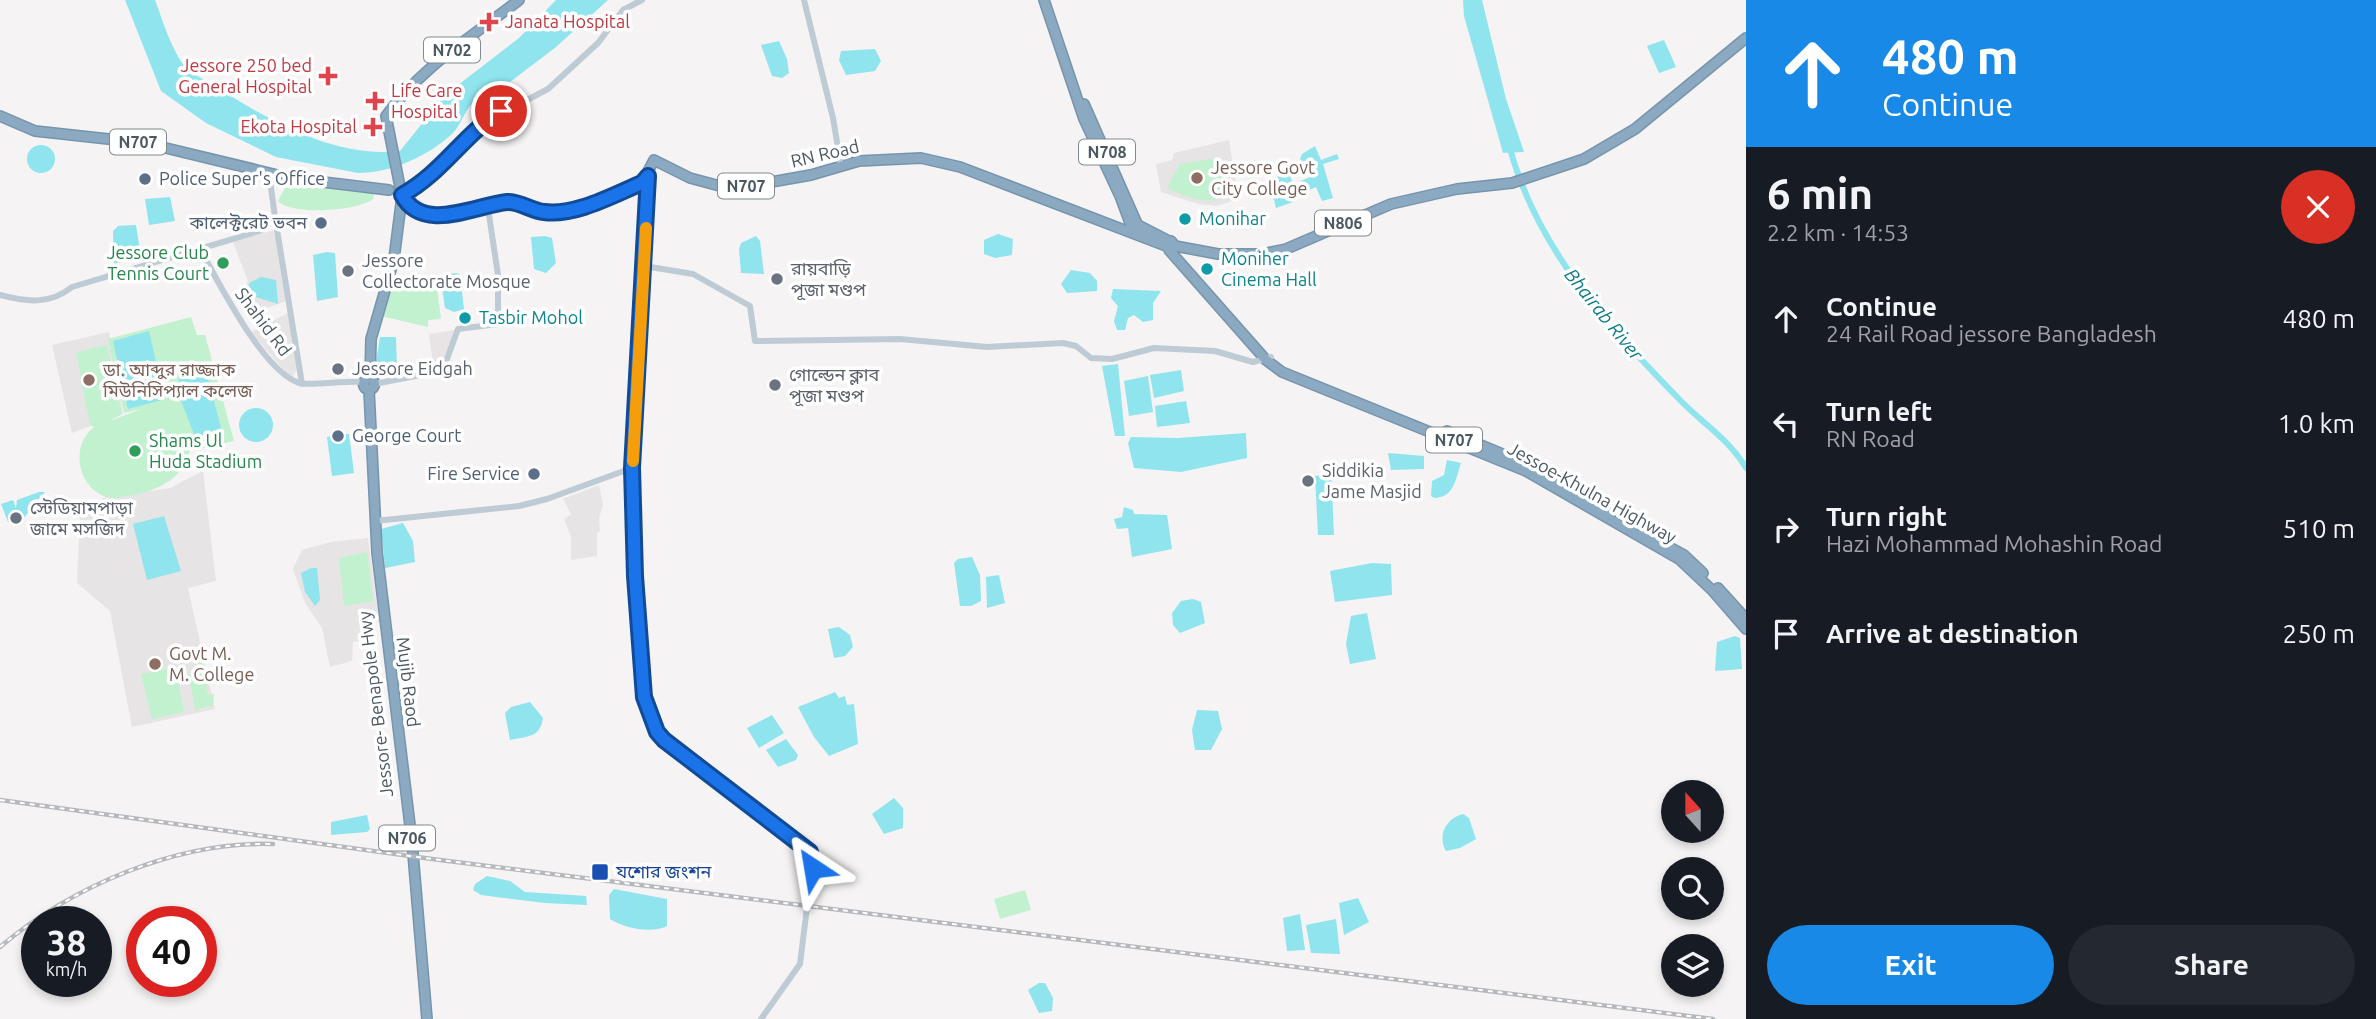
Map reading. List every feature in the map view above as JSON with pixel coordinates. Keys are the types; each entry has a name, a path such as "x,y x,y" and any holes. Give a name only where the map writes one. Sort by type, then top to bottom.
{"highway":[{"name":"N702","path":"401,194 386,116 408,86 431,65 519,0"},
{"name":"N708","path":"1044,0 1084,119 1136,229"},
{"name":"N806","path":"1171,247 1218,254 1262,254 1286,249 1391,204 1457,189 1512,183 1584,159 1626,135 1746,38"},
{"name":"N707","path":"0,116 35,131 145,143 272,174 353,182 401,194"},
{"name":"RN Road","path":"401,194 409,205 428,215 488,208 511,202 543,212 572,209 642,183 654,160 690,178 731,188 901,157 943,163 1115,225 1136,229"},
{"name":"N706","path":"375,522 369,384 370,341 394,259 401,194"},
{"name":"Jessoe-Khulna Highway","path":"1136,229 1171,247 1282,372 1526,471 1679,559 1706,583 1746,629"},
{"name":"Jessoe-Khulna Highway","path":"1269,358 1288,370 1489,448 1544,475 1684,555 1746,619"},
{"name":"Jessore- Benapole Hwy","path":"375,522 383,623"},
{"name":"Mujib Raod","path":"383,623 413,852"},
{"name":"Jessore- Benapole Hwy","path":"391,695 425,1019"},
{"name":"Jessore- Benapole Hwy","path":"413,852 425,1019"}],"street":[{"path":"401,194 421,184 452,158 468,136 483,123 548,89 598,43 623,10 642,0"},
{"path":"804,0 833,118 841,166"},
{"path":"272,174 275,217 302,384 369,384 436,372 447,359 458,329 498,324 498,275 488,208"},
{"path":"648,176 632,468 635,576 644,697 657,732 664,740 810,852 813,859 810,902 800,964 761,1019"},
{"path":"0,295 21,300 51,299 72,287 201,251 263,230 275,217"},
{"name":"Shahid Rd","path":"201,251 225,299 253,338 287,376 302,384"},
{"path":"644,266 693,274 750,306 755,341 900,339 987,347 1063,343 1076,346 1091,358 1112,359 1154,348 1215,351 1253,362 1269,358"},
{"path":"375,522 431,513 513,507 547,499 632,468"}],"shaded area":[{"name":"Jessore Govt City College","path":"1229,140 1238,197 1235,200 1217,206 1198,204 1161,192 1156,164 1172,160 1174,153"},
{"path":"275,230 287,301 257,311 244,308 240,297 248,281 233,242"},
{"path":"288,313 297,369 293,376 288,375 251,332"},
{"path":"454,330 455,336 446,359 434,370 429,334"},
{"name":"ডা. আব্দুর রাজ্জাক মিউনিসিপ্যাল কলেজ","path":"109,332 123,414 72,433 52,345"},
{"path":"203,471 216,581 188,588 215,709 132,727 110,611 77,583 80,517 103,498 170,488"},
{"path":"599,485 603,505 599,518 600,531 597,533 597,556 571,560 571,537 564,519 571,514 563,499"},
{"path":"368,538 379,622 364,625 366,640 353,642 352,661 330,667 322,628 305,603 293,569 302,550 331,542"}],"green space":[{"path":"1219,158 1228,193 1213,200 1198,200 1167,188 1180,164"},
{"path":"288,182 370,190 374,194 373,199 365,203 340,209 296,209 278,201"},
{"path":"437,289 441,319 428,320 428,327 381,316 387,291"},
{"path":"191,317 197,335 205,335 234,441 195,450 191,441 189,453 180,471 155,489 116,498 96,492 83,475 80,465 82,444 94,427 90,425 76,352 107,345 122,414 110,421 141,409 124,413 108,339"},
{"path":"367,552 373,601 344,606 339,558"},
{"path":"204,661 210,684 206,686 208,695 214,694 213,705 195,710 189,675 201,671 199,662"},
{"path":"172,668 176,672 184,712 152,719 141,674"},
{"path":"1025,890 1031,910 1000,919 994,899"}],"water":[{"path":"125,0 155,0 178,57 186,67 257,112 327,143 376,152 400,151 445,95 519,38 556,0 608,0 556,47 481,104 473,103 452,134 432,149 396,166 358,173 276,157 206,123 161,91"},
{"path":"1463,0 1482,0 1506,99 1524,152 1503,153 1464,16"},
{"path":"1664,40 1676,67 1659,73 1647,46"},
{"path":"779,41 787,59 789,73 782,78 772,76 761,45"},
{"path":"875,49 881,61 875,71 846,75 839,60 841,51"},
{"path":"41,145 51,149 55,159 51,169 41,173 31,169 27,159 31,149"},
{"path":"1315,146 1321,160 1337,154 1339,159 1323,164 1333,198 1322,201 1316,187 1292,198 1293,202 1276,208 1270,184 1277,177 1289,173 1293,184 1292,191 1299,190 1301,181 1310,177 1300,159 1302,154"},
{"path":"170,197 175,221 149,225 145,199"},
{"path":"136,225 141,257 114,264 113,231 118,226"},
{"path":"998,234 1013,239 1012,255 995,258 984,254 984,240"},
{"path":"756,236 760,241 764,274 741,273 741,243"},
{"path":"531,237 552,238 556,263 546,273 534,269"},
{"path":"335,253 338,297 317,301 313,255"},
{"path":"1071,270 1090,273 1097,281 1097,291 1067,293 1061,284"},
{"path":"447,274 460,275 464,309 454,312 445,308 441,281"},
{"path":"261,277 276,280 278,304 249,295 249,283"},
{"path":"1113,289 1161,291 1153,303 1153,320 1143,322 1134,315 1128,318 1125,330 1117,330 1114,321 1118,306 1111,298"},
{"path":"149,331 161,384 165,388 175,387 182,376 206,371 222,432 197,442 177,390 167,393 162,400 128,409 113,341"},
{"path":"380,337 396,337 397,373 382,376 376,363"},
{"path":"1118,364 1125,436 1115,436 1102,366"},
{"path":"1181,370 1184,391 1154,398 1150,375"},
{"path":"1148,376 1153,412 1129,416 1124,381"},
{"path":"1186,401 1190,423 1157,427 1155,406"},
{"path":"256,408 268,413 273,425 268,437 256,442 244,437 239,425 244,413"},
{"path":"1246,433 1247,458 1181,472 1134,468 1128,443 1131,437 1178,438"},
{"path":"349,434 354,473 332,476 327,437"},
{"path":"1388,453 1424,456 1424,469 1391,470"},
{"path":"1447,460 1461,463 1456,481 1446,495 1434,498 1431,496 1432,481 1444,475"},
{"path":"1324,468 1331,469 1334,535 1318,535 1315,476 1323,475"},
{"path":"45,492 22,520 17,511 11,514 13,522 8,522 1,504 13,500 16,508 17,500"},
{"path":"1124,507 1133,510 1134,514 1167,515 1172,549 1132,557 1128,528 1117,529 1114,519 1122,517"},
{"path":"164,516 181,571 147,580 133,524"},
{"path":"403,523 413,541 415,562 385,568 381,529"},
{"path":"972,557 980,575 981,601 971,606 960,606 954,563 958,559"},
{"path":"1372,563 1391,564 1392,595 1335,602 1330,571"},
{"path":"317,568 320,600 315,606 305,592 301,573"},
{"path":"999,575 1005,603 987,608 986,577"},
{"path":"1193,599 1201,602 1205,623 1180,633 1173,625 1172,613 1181,601"},
{"path":"1367,613 1376,659 1350,664 1346,644 1351,616"},
{"path":"839,627 850,635 853,647 845,656 834,658 828,629"},
{"path":"1735,636 1740,638 1742,669 1715,671 1717,642"},
{"path":"835,692 839,698 845,696 847,705 854,704 858,744 829,756 814,737 798,707"},
{"path":"530,702 543,718 539,729 532,735 510,740 505,713 511,707"},
{"path":"1197,710 1218,711 1222,729 1211,750 1195,750 1192,730"},
{"path":"772,715 784,733 759,748 747,728"},
{"path":"786,739 798,755 796,760 778,767 766,750"},
{"path":"894,798 903,808 903,828 884,834 872,814"},
{"path":"1463,814 1469,818 1476,839 1460,848 1446,851 1442,839 1445,828 1452,819"},
{"path":"367,815 370,829 367,832 331,835 331,822"},
{"path":"487,876 510,881 525,892 586,896 587,905 481,895 473,890 475,884"},
{"path":"614,889 667,899 667,926 654,930 638,929 610,919 609,895"},
{"path":"1358,898 1369,922 1344,935 1339,903"},
{"path":"1300,914 1305,950 1287,951 1283,918"},
{"path":"1336,919 1340,954 1311,953 1306,925"},
{"path":"1039,983 1045,983 1053,998 1052,1011 1039,1013 1028,990"}],"waterway":[{"name":"Bhairab River","path":"1509,145 1537,218 1577,283 1626,343 1680,400 1724,440 1746,468"}],"railway":[{"path":"0,800 432,859 1713,1019"},
{"path":"0,947 60,905 128,872 163,859 200,850 273,844"}],"slow traffic":[{"path":"633,461 646,228"}],"place":[{"name":"Janata Hospital","path":"489,22"},
{"name":"Jessore 250 bed General Hospital","path":"328,76"},
{"name":"Life Care Hospital","path":"375,101"},
{"name":"Ekota Hospital","path":"373,127"},
{"name":"Jessore Govt City College","path":"1197,178"},
{"name":"Police Super's Office","path":"145,179"},
{"name":"Monihar","path":"1185,219"},
{"name":"কালেক্টরেট ভবন","path":"321,223"},
{"name":"Jessore Club Tennis Court","path":"223,263"},
{"name":"Moniher Cinema Hall","path":"1207,269"},
{"name":"Jessore Collectorate Mosque","path":"348,271"},
{"name":"রায়বাড়ি পূজা মণ্ডপ","path":"777,279"},
{"name":"Tasbir Mohol","path":"465,318"},
{"name":"Jessore Eidgah","path":"338,369"},
{"name":"ডা. আব্দুর রাজ্জাক মিউনিসিপ্যাল কলেজ","path":"89,380"},
{"name":"গোল্ডেন ক্লাব পূজা মণ্ডপ","path":"775,385"},
{"name":"George Court","path":"338,436"},
{"name":"Shams Ul Huda Stadium","path":"135,451"},
{"name":"Fire Service","path":"534,474"},
{"name":"Siddikia Jame Masjid","path":"1308,481"},
{"name":"স্টেডিয়ামপাড়া জামে মসজিদ","path":"16,518"},
{"name":"Govt M. M. College","path":"155,664"},
{"name":"যশোর জংশন","path":"600,872"}],"route":[{"path":"501,111 475,129 452,158 421,184 402,195 406,203 415,209 434,216 488,208 506,202 552,212 589,204 642,183 648,176 632,468 635,576 644,663 644,697 660,736 810,852 813,868"}]}
